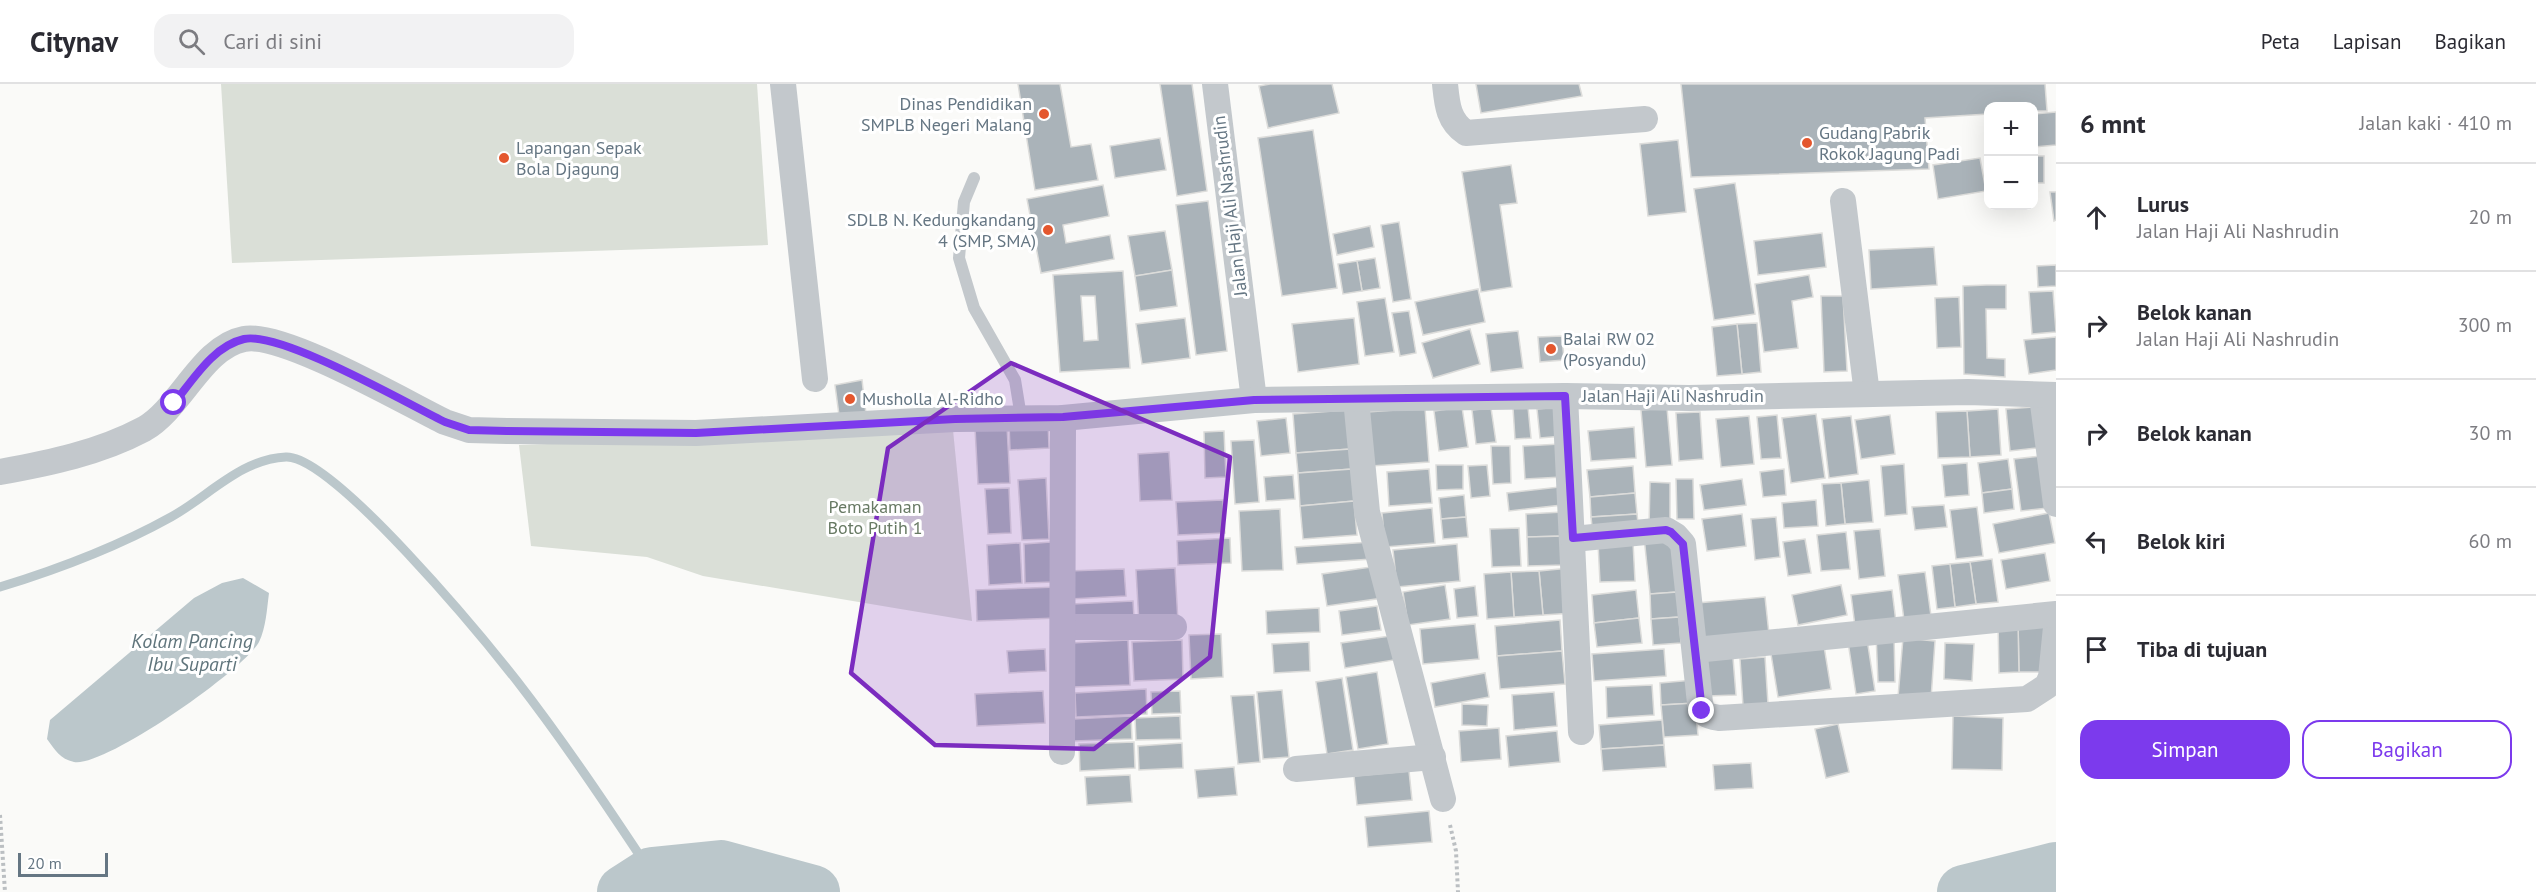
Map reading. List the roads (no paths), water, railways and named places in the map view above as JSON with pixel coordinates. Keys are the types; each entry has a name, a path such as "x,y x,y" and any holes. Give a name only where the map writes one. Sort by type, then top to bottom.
{"street":[{"path":"783,84 815,379"},
{"name":"Jalan Haji Ali Nashrudin","path":"1215,84 1254,400"},
{"path":"1445,84 1447,106 1452,119 1456,127 1466,133 1645,119"},
{"path":"1843,201 1867,394"},
{"name":"Jalan Haji Ali Nashrudin","path":"0,472 68,459 145,428 174,403 209,359 244,339 266,339 308,355 445,422 469,430 696,433 1021,417 1063,417 1254,400 1565,396 1689,398 1968,392 2049,395"},
{"path":"2049,395 2056,504"},
{"path":"1565,396 1581,732"},
{"path":"1356,399 1367,512 1443,799"},
{"path":"1062,752 1063,417"},
{"path":"1573,538 1666,530 1676,536 1684,552 1700,703 1704,714 1719,718 2027,699 2047,686 2051,677 2056,627"},
{"path":"1695,650 2056,614"},
{"path":"1063,627 1174,627"},
{"path":"1296,769 1433,757"}],"lane":[{"path":"974,178 964,202 959,258 974,308 1015,380 1021,417"}],"water":[{"name":"Kolam Pancing Ibu Suparti","path":"243,578 269,593 266,618 259,642 248,655 202,694 142,734 113,750 90,760 74,762 58,754 47,739 50,720 194,598 222,583"}],"waterway":[{"path":"0,587 66,565 130,538 171,517 254,464 286,457 308,464 337,485 371,516 407,552 474,628 552,728 652,874"},
{"path":"624,892 652,874 721,867 813,892"},
{"path":"1964,892 2056,869"}],"place":[{"name":"Dinas Pendidikan SMPLB Negeri Malang","path":"1044,114"},
{"name":"Gudang Pabrik Rokok Jagung Padi","path":"1807,143"},
{"name":"Lapangan Sepak Bola Djagung","path":"504,158"},
{"name":"SDLB N. Kedungkandang 4 (SMP, SMA)","path":"1048,230"},
{"name":"Balai RW 02 (Posyandu)","path":"1551,349"},
{"name":"Musholla Al-Ridho","path":"850,399"}],"park label":[{"name":"Pemakaman Boto Putih 1","path":"875,517"}]}
